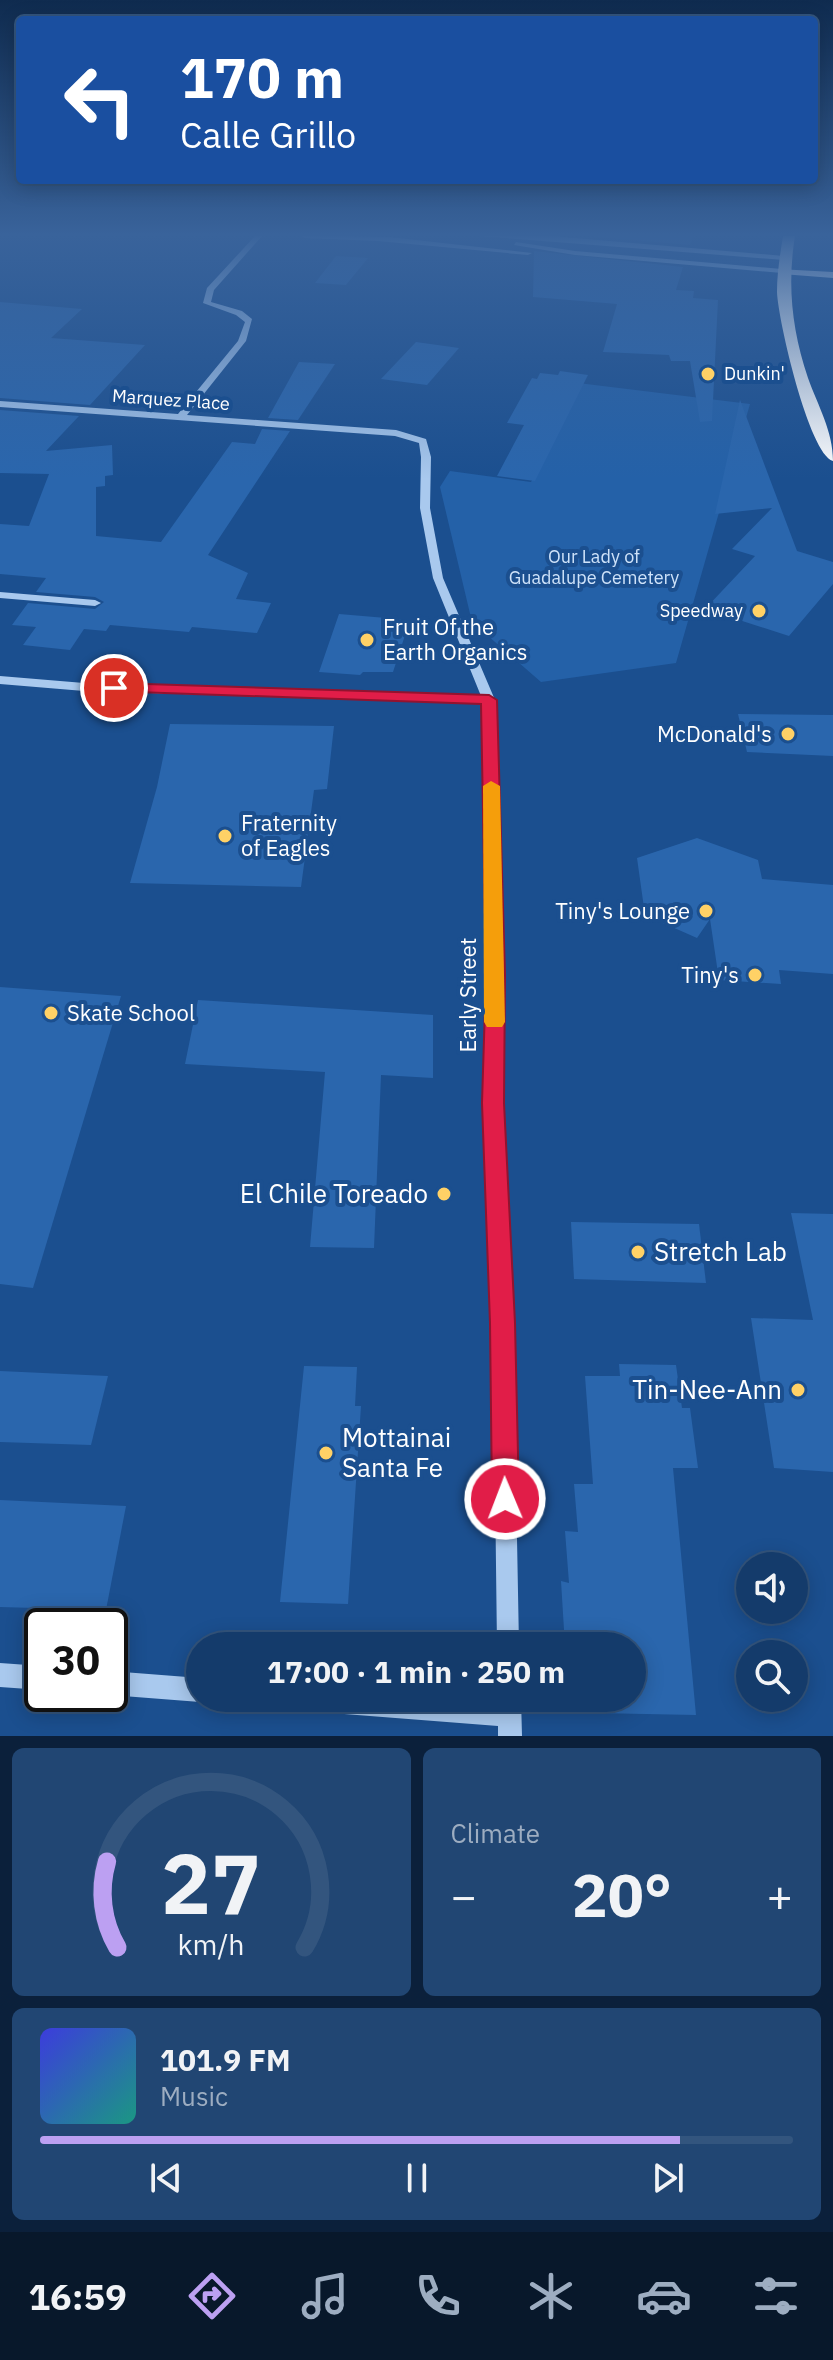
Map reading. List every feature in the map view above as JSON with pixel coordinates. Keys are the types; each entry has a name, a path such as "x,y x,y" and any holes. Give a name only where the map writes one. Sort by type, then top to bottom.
{"highway":[{"path":"786,317 794,357 810,405 833,456"}],"street":[{"path":"181,417 242,341 249,321 244,317"},
{"name":"Marquez Place","path":"0,404 339,429"},
{"name":"Early Street","path":"339,429 396,433 423,441 427,475 425,508 438,578 489,700 496,975 493,1103 503,1323 508,1632"},
{"path":"0,595 95,603"},
{"path":"0,680 114,688 489,700"},
{"path":"0,1675 24,1677"},
{"path":"128,1684 186,1689"},
{"path":"461,1712 509,1716"}],"green space":[{"name":"Our Lady of Guadalupe Cemetery","path":"570,382 750,404 676,663 541,682 472,622 440,487 450,471 531,482 557,432"}],"building":[{"path":"0,317 73,317 51,338 145,345 90,405 0,398"},
{"path":"613,317 717,317 712,421 700,422 690,361 671,361 669,355 603,352"},
{"path":"416,342 459,348 427,385 381,379"},
{"path":"299,362 335,364 298,420 268,418"},
{"path":"560,371 588,375 535,481 497,476 524,425 507,423 532,378 537,379 540,373 558,375"},
{"path":"740,400 797,551 833,562 833,584 789,636 705,609 755,556 732,549 772,508 715,514"},
{"path":"0,410 79,416 46,451 112,445 113,475 105,476 105,486 96,487 96,536 161,542 232,442 255,444 262,429 290,431 208,555 248,573 236,599 271,603 257,633 192,627 189,632 110,625 106,631 84,629 70,650 23,645 36,627 12,625 28,603 95,609 104,602 95,597 36,592 46,578 0,574 0,524 29,526 49,474 0,473"},
{"name":"Fruit Of the Earth Organics","path":"339,614 410,620 393,672 363,672 360,675 319,672"},
{"name":"McDonald's","path":"738,714 833,715 833,756 747,752"},
{"name":"Fraternity of Eagles","path":"170,724 334,726 327,789 314,790 301,887 130,883 157,787"},
{"name":"Tiny's Lounge","path":"697,838 758,860 762,879 833,885 833,974 779,970 781,984 719,980 710,919 697,938 645,915 637,858"},
{"path":"0,987 121,996 33,1288 0,1284"},
{"path":"198,1000 433,1015 433,1078 381,1075 374,1248 310,1247 325,1072 185,1064"},
{"name":"Tin-Nee-Ann","path":"791,1213 833,1214 833,1472 774,1468 751,1318 813,1320"},
{"name":"Stretch Lab","path":"571,1222 699,1224 706,1283 574,1279"},
{"path":"619,1364 676,1365 682,1408 690,1408 698,1468 673,1468 696,1715 595,1713 646,1712 646,1632 564,1632 561,1581 569,1583 565,1531 578,1532 574,1484 593,1484 585,1376 620,1376"},
{"name":"Mottainai Santa Fe","path":"304,1366 357,1367 355,1406 361,1406 348,1604 280,1602"},
{"path":"0,1371 108,1376 91,1445 0,1442"},
{"path":"0,1500 126,1506 106,1608 0,1607"}],"slow traffic":[{"path":"491,786 496,975 494,1022"}],"place":[{"name":"Dunkin'","path":"708,374"},
{"name":"Speedway","path":"759,611"},
{"name":"Fruit Of the Earth Organics","path":"367,640"},
{"name":"McDonald's","path":"788,734"},
{"name":"Fraternity of Eagles","path":"225,836"},
{"name":"Tiny's Lounge","path":"706,911"},
{"name":"Tiny's","path":"755,975"},
{"name":"Skate School","path":"51,1013"},
{"name":"El Chile Toreado","path":"444,1194"},
{"name":"Stretch Lab","path":"638,1252"},
{"name":"Tin-Nee-Ann","path":"798,1390"},
{"name":"Mottainai Santa Fe","path":"326,1453"}],"route":[{"path":"114,688 489,700 496,975 493,1103 503,1323 505,1499"}]}
